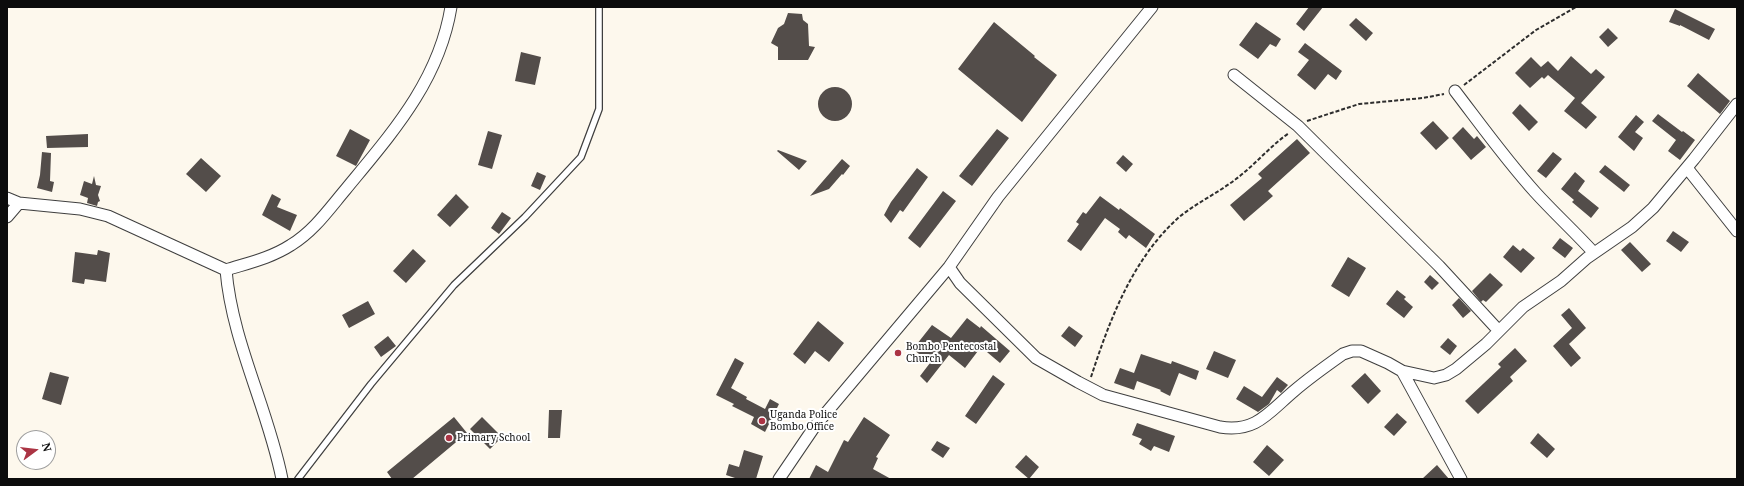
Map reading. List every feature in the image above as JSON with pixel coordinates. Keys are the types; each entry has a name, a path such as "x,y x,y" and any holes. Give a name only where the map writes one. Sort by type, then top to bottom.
{"street":[{"path":"7,198 19,203 80,209 108,216 226,270 273,255 292,245 325,216 394,131 415,100 431,72 442,44 451,7"},
{"path":"779,479 815,426 949,267 998,197 1152,7"},
{"path":"1234,75 1298,126 1439,266 1499,331"},
{"path":"1455,91 1499,150 1535,192 1574,230 1594,253"},
{"path":"949,267 960,283 1036,358 1087,387 1103,395 1232,429 1242,428 1268,416 1293,392 1337,359 1352,351 1367,353 1402,372 1434,378 1446,375 1456,369 1486,344 1523,307 1561,281 1594,253 1632,227 1653,208 1737,104"},
{"path":"1686,168 1737,232"},
{"path":"7,217 19,203"},
{"path":"226,270 227,287 235,321 272,439 282,479"},
{"path":"1402,372 1461,479"}],"lane":[{"path":"298,479 371,384 454,285 525,217 581,157 599,109 599,7"}],"path":[{"path":"1087,387 1111,320 1128,283 1142,260 1162,234 1179,217 1235,180 1255,164 1277,141 1311,119 1359,104 1423,98 1455,91 1536,30 1576,7"}],"building":[{"path":"1309,7 1323,7 1304,31 1296,24"},
{"path":"1675,9 1715,29 1709,40 1680,25 1669,22"},
{"path":"788,13 802,14 803,20 808,24 809,46 815,47 808,60 778,60 778,47 771,43 778,28 784,24"},
{"path":"1356,18 1373,33 1366,41 1349,25"},
{"path":"994,22 1057,75 1022,122 958,69"},
{"path":"1256,22 1281,39 1276,47 1270,44 1258,59 1239,45"},
{"path":"1608,28 1618,38 1608,47 1599,37"},
{"path":"1305,43 1342,71 1336,80 1328,74 1315,90 1297,75 1309,60 1298,52"},
{"path":"521,52 541,57 535,85 515,81"},
{"path":"1571,56 1591,74 1596,69 1605,77 1581,103 1597,117 1586,129 1564,111 1575,98 1548,75 1544,79 1542,77 1530,88 1515,73 1531,57 1541,67 1548,61 1558,71"},
{"path":"1698,73 1730,101 1720,114 1687,86"},
{"path":"835,87 841,88 847,92 851,98 851,110 847,116 841,120 835,121 829,120 823,116 819,110 818,104 819,98 823,92 829,88"},
{"path":"1520,104 1538,122 1529,131 1512,113"},
{"path":"1658,114 1695,140 1680,160 1668,151 1676,140 1652,121"},
{"path":"1636,115 1644,122 1635,132 1643,138 1634,151 1618,137"},
{"path":"1433,121 1449,138 1436,150 1420,133"},
{"path":"1463,127 1474,139 1477,136 1486,147 1471,160 1452,138"},
{"path":"350,129 370,140 356,166 336,156"},
{"path":"997,129 1009,138 972,186 959,176"},
{"path":"488,131 502,135 492,169 478,165"},
{"path":"88,134 88,147 47,148 46,136"},
{"path":"1297,139 1310,153 1268,191 1273,196 1244,221 1230,205 1262,178 1258,174"},
{"path":"778,150 807,161 799,170 777,151"},
{"path":"42,152 51,153 50,181 54,182 52,192 37,188"},
{"path":"1553,152 1562,159 1546,178 1537,171"},
{"path":"1123,155 1133,164 1126,172 1116,163"},
{"path":"201,158 221,176 206,192 186,174"},
{"path":"842,159 850,166 843,175 842,174 829,189 810,196"},
{"path":"1605,165 1630,185 1624,192 1599,172"},
{"path":"917,168 928,177 903,212 900,210 891,223 884,215 891,202"},
{"path":"537,172 546,176 540,190 531,186"},
{"path":"1575,172 1585,181 1578,191 1599,208 1591,218 1572,202 1574,200 1561,189"},
{"path":"94,176 96,185 101,186 98,195 100,201 98,202 97,206 87,203 88,198 80,195 84,181 92,184"},
{"path":"943,191 956,201 920,248 908,238"},
{"path":"272,194 281,199 277,207 297,215 290,231 262,215"},
{"path":"456,194 469,207 450,227 437,215"},
{"path":"1100,196 1119,210 1120,208 1155,234 1146,248 1129,235 1126,239 1118,232 1120,229 1105,218 1081,251 1067,241 1079,224 1076,222 1083,212 1086,214"},
{"path":"502,212 511,218 499,234 491,228"},
{"path":"1673,231 1689,242 1681,252 1666,241"},
{"path":"1560,238 1573,248 1565,258 1552,248"},
{"path":"1630,242 1651,264 1642,272 1621,250"},
{"path":"1513,245 1520,251 1523,248 1535,258 1521,273 1503,257"},
{"path":"413,249 426,261 406,283 393,271"},
{"path":"98,250 110,253 106,282 85,279 84,284 72,282 75,252 97,255"},
{"path":"1348,257 1366,268 1349,297 1331,286"},
{"path":"1490,273 1503,285 1486,302 1483,300 1481,302 1472,291"},
{"path":"1430,275 1439,283 1432,290 1424,282"},
{"path":"1397,290 1406,297 1404,299 1413,307 1404,318 1386,304"},
{"path":"1459,298 1471,311 1463,318 1452,305"},
{"path":"368,301 375,314 349,328 342,315"},
{"path":"1569,308 1586,328 1569,344 1581,358 1571,367 1553,346 1572,328 1561,315"},
{"path":"967,318 980,328 981,326 1010,351 1000,363 981,347 965,368 949,355 927,383 920,376 930,363 913,349 932,325 951,338"},
{"path":"818,321 844,343 829,362 815,351 805,364 793,354"},
{"path":"1069,326 1083,336 1075,347 1061,336"},
{"path":"388,336 396,346 381,357 374,347"},
{"path":"1448,338 1457,346 1450,355 1440,347"},
{"path":"1515,348 1527,361 1510,377 1513,381 1478,414 1465,401 1501,367 1498,364"},
{"path":"1214,351 1236,360 1228,378 1206,369"},
{"path":"1141,354 1171,364 1172,361 1199,371 1196,380 1179,373 1170,396 1160,391 1161,390 1137,381 1134,390 1114,383 1120,368 1134,373"},
{"path":"735,358 744,363 731,388 747,397 746,399 765,409 770,399 779,404 765,432 751,424 754,417 732,406 734,404 716,395"},
{"path":"50,372 69,377 61,405 42,399"},
{"path":"1365,373 1381,391 1368,404 1351,386"},
{"path":"993,375 1005,384 976,424 965,416"},
{"path":"1277,377 1288,385 1281,393 1277,390 1269,404 1258,412 1236,399 1244,386 1262,397"},
{"path":"549,410 562,410 560,438 548,438"},
{"path":"1397,413 1407,422 1394,436 1384,427"},
{"path":"454,417 467,433 412,479 392,479 387,472"},
{"path":"482,417 502,437 490,449 470,429"},
{"path":"864,417 890,435 876,457 878,458 873,469 891,479 809,479 816,465 828,472 844,440 848,442"},
{"path":"1137,423 1175,436 1169,452 1154,446 1151,451 1139,444 1142,439 1132,435"},
{"path":"1538,433 1555,449 1547,458 1530,443"},
{"path":"937,441 950,448 943,458 931,450"},
{"path":"1267,445 1284,460 1269,476 1253,462"},
{"path":"744,450 763,456 756,479 738,479 726,475 729,464 739,467"},
{"path":"1026,455 1039,467 1029,479 1015,467"},
{"path":"1437,465 1449,479 1422,479"}],"place":[{"name":"Bombo Pentecostal Church","path":"898,353"},
{"name":"Uganda Police Bombo Office","path":"762,421"},
{"name":"Primary School","path":"449,438"}]}
